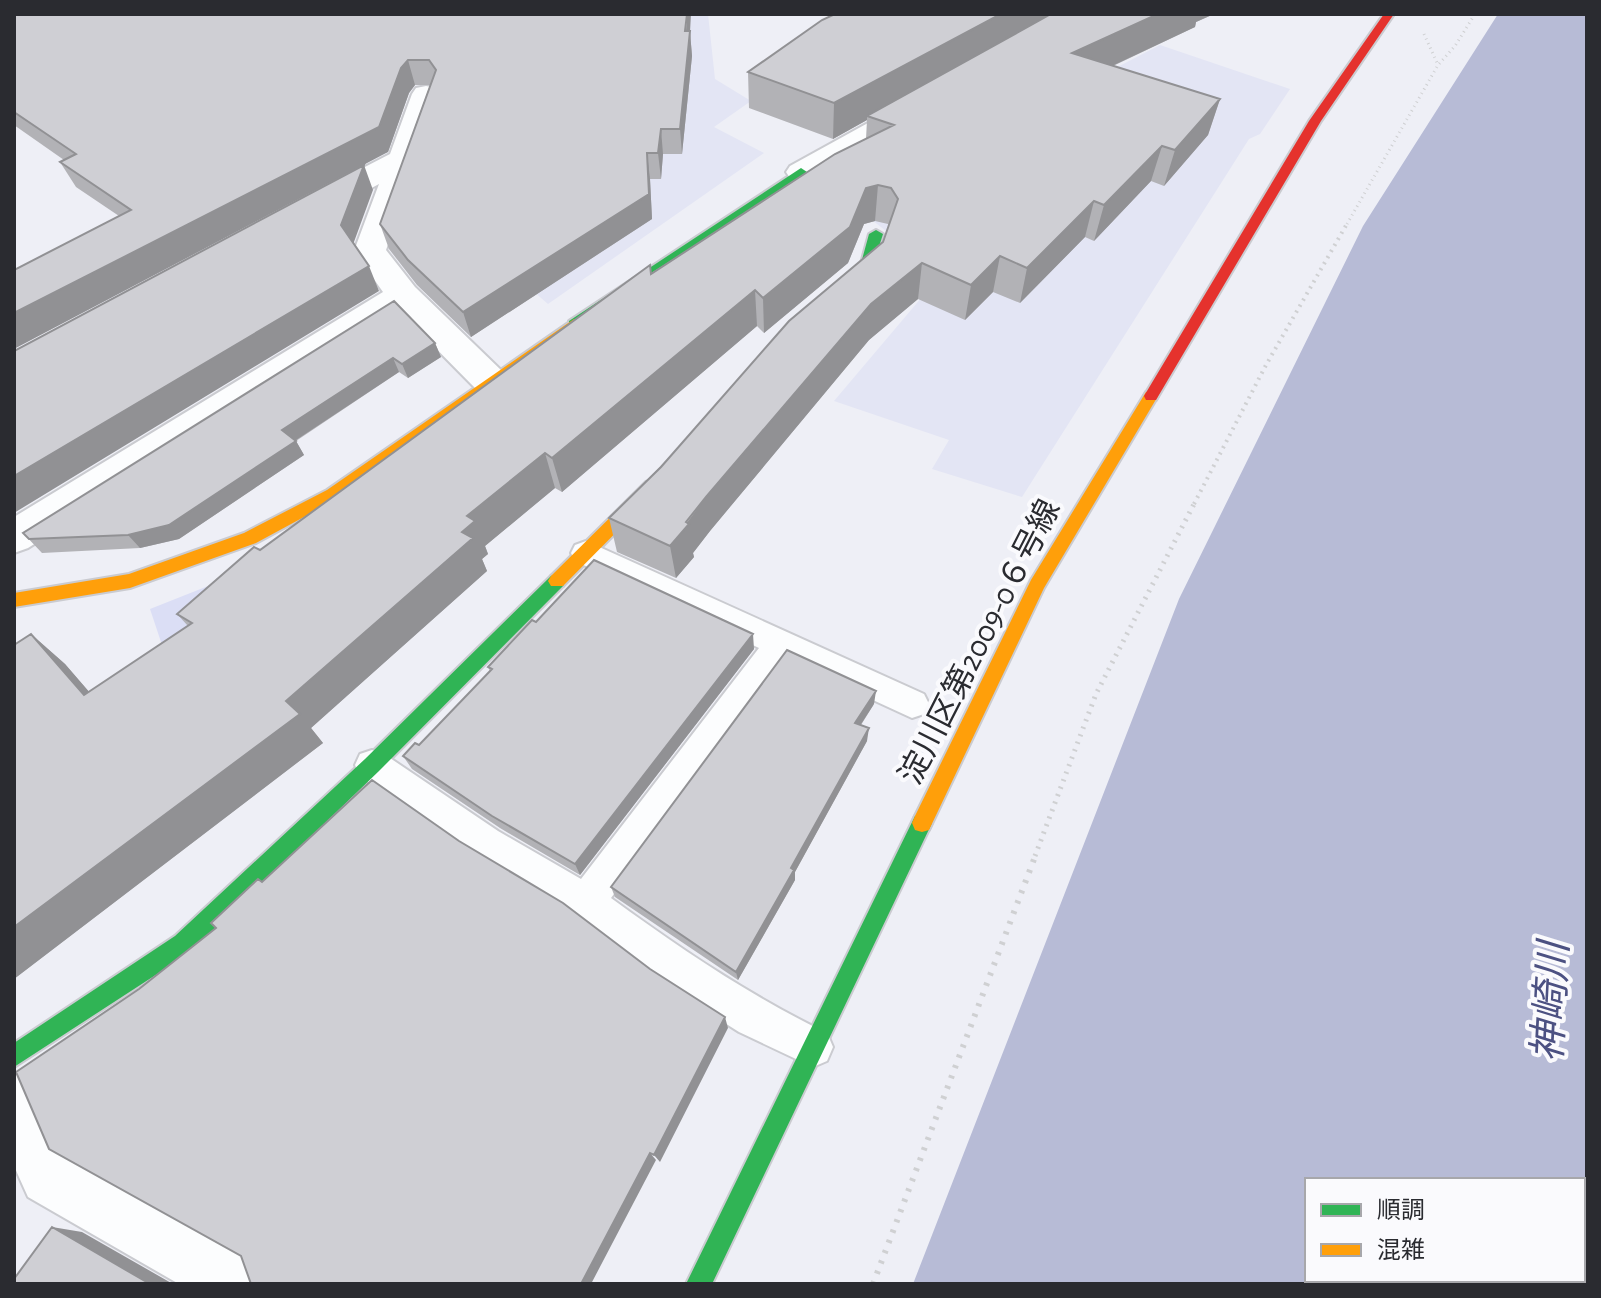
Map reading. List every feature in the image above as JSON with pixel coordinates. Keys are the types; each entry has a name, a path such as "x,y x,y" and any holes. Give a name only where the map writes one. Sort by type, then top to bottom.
{"street":[{"name":"淀川区第2009-0６号線","path":"699,1284 1037,585 1315,121 1389,14"},
{"path":"426,94 370,251 403,295 490,381"},
{"path":"14,600 130,581 250,538 333,494 490,381 801,172 938,96"},
{"path":"293,218 404,158"},
{"path":"820,308 866,269 876,234"},
{"path":"14,537 403,295"},
{"path":"14,1056 183,944 372,765 660,477"},
{"path":"14,1101 49,1176 240,1284"}],"lane":[{"path":"586,553 912,704"},
{"path":"586,902 781,643"},
{"path":"372,765 485,843 586,902 671,966 753,1018 813,1047"}],"path":[{"path":"873,1284 1096,694 1266,365 1438,65 1455,46 1475,14"},
{"path":"1425,23 1423,32 1438,65"}],"shaded area":[{"path":"523,14 708,14 715,79 751,101 714,127 764,153 548,304 449,218"},
{"path":"1160,45 1290,89 1260,134 1249,139 1022,497 932,469 949,440 834,401 933,284 890,234 868,217 1075,89"},
{"path":"256,567 265,583 162,645 150,609"}],"water":[{"name":"神崎川","path":"1498,14 1587,14 1587,1284 913,1284 1179,599 1363,226"}],"building":[{"path":"14,14 687,14 685,31 690,31 680,129 661,129 658,153 647,153 649,194 463,312 408,260 380,224 436,70 429,60 408,60 401,68 379,127 14,313 14,270 131,210 60,162 76,154 14,112"},
{"path":"835,14 1001,14 834,103 748,72"},
{"path":"1051,14 1158,14 1072,53 1220,99 1175,150 1162,146 1104,205 1094,201 1027,268 1000,256 971,285 922,263 871,304 706,497 670,546 609,518 661,467 789,321 883,242 898,199 891,188 878,185 866,188 850,227 763,298 755,290 552,458 545,453 467,516 475,521 462,532 473,538 286,701 300,714 14,927 14,645 31,634 84,695 192,623 177,614 254,547 260,550 650,265 651,274 835,154 894,125 867,116"},
{"path":"364,165 341,225 369,266 14,476 14,351"},
{"path":"394,301 435,343 402,364 393,358 282,430 296,441 169,525 128,535 29,539 23,533"},
{"path":"594,560 753,634 575,864 492,816 403,756 415,743 419,745 492,669 488,667 532,620 536,622"},
{"path":"787,650 876,691 855,723 869,728 736,972 611,887"},
{"path":"372,780 459,841 563,903 650,969 725,1017 654,1155 650,1153 581,1284 251,1284 241,1256 49,1149 16,1072 139,989 216,928 211,923 258,879 262,882"},
{"path":"52,1227 150,1284 14,1284 14,1279"}],"traffic: fast":[{"path":"574,324 801,172"},
{"path":"834,296 866,269 876,234"},
{"path":"14,1056 183,944 372,765 557,581"},
{"path":"699,1284 922,823"}],"traffic: slow":[{"path":"14,600 130,581 250,538 333,494 574,324"},
{"path":"922,823 1037,585 1151,396"},
{"path":"557,581 652,486"}],"traffic: jam":[{"path":"1151,396 1315,121 1389,14"}]}
